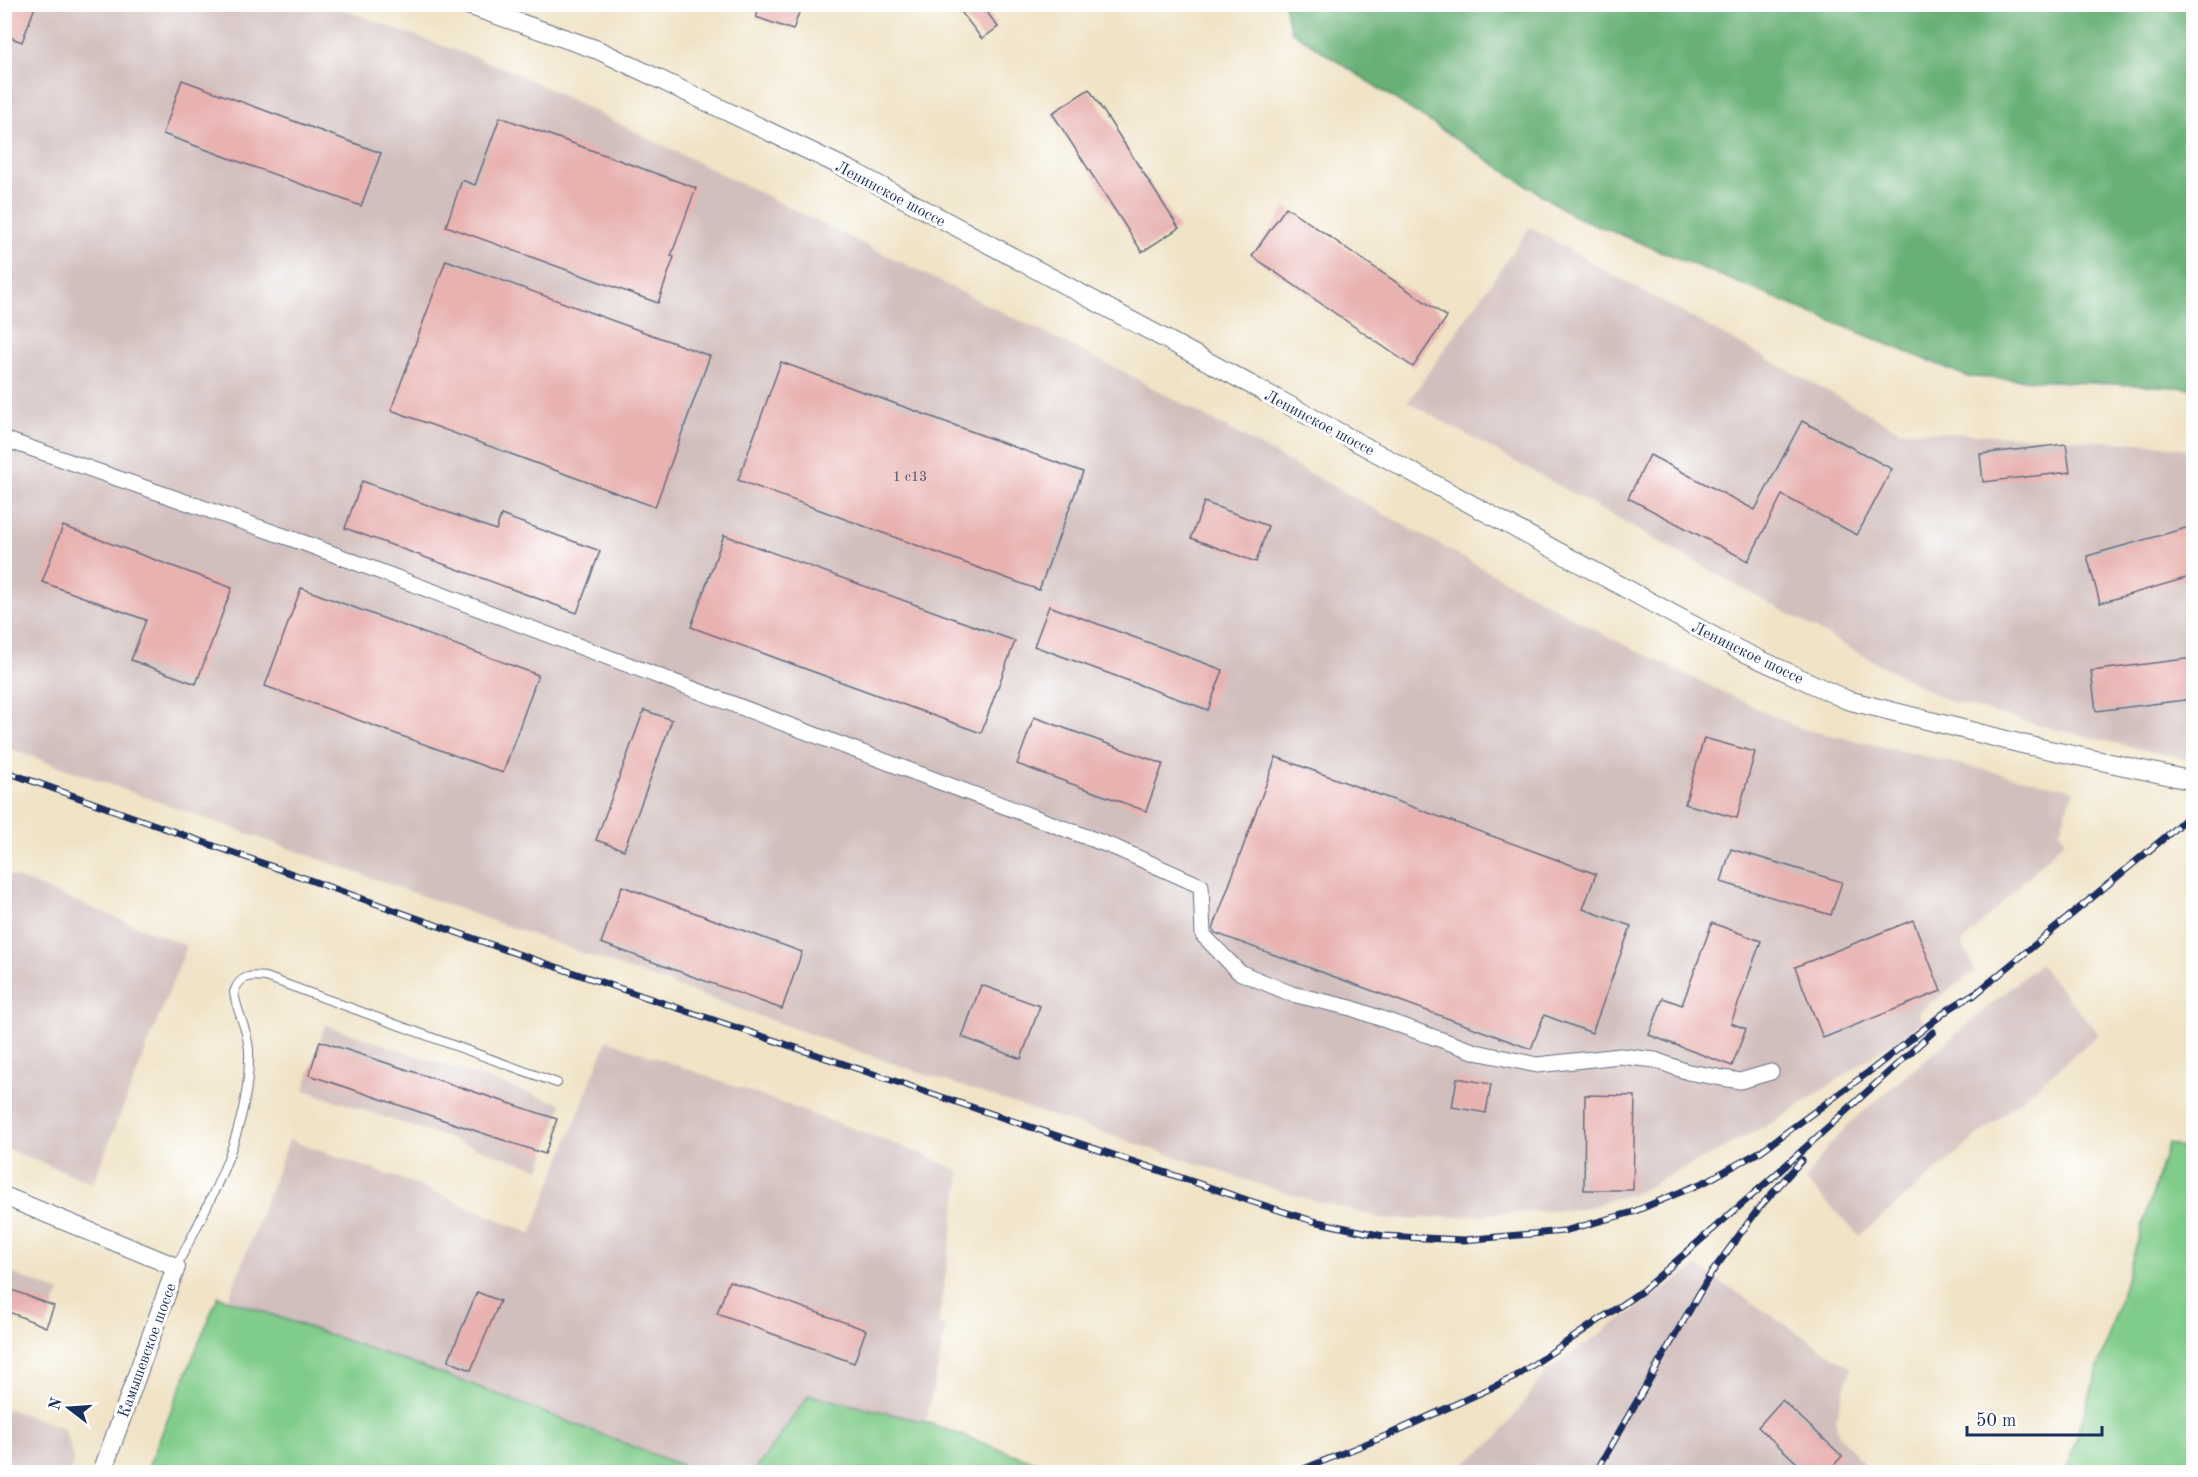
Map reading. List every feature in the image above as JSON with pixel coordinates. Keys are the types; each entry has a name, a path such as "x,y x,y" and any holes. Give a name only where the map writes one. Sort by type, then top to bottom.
{"street":[{"name":"Ленинское шоссе","path":"465,4 597,50 858,174 1299,410 1737,649 1847,700 2022,744 2193,781"},
{"path":"4,439 304,543 1116,848 1201,886 1203,935 1239,972 1292,994 1351,1008 1476,1052 1537,1065 1620,1056 1655,1060 1688,1072 1740,1081 1771,1072"},
{"name":"Камышевское шоссе","path":"4,1196 176,1267 102,1473"}],"lane":[{"path":"176,1267 208,1206 232,1149 241,1115 247,1082 249,1047 234,992 236,984 243,977 253,975 266,977 557,1083"}],"shaded area":[{"path":"328,4 512,71 1122,371 1614,640 1799,728 2074,790 2060,830 2064,841 1962,943 1975,971 1918,1012 1923,1022 1781,1118 1638,1192 1581,1209 1389,1220 1286,1193 891,1063 5,747 5,5"},
{"path":"1530,227 1633,286 1899,430 2156,444 2193,450 2193,752 2185,759 2054,729 1949,701 1408,402"},
{"path":"5,873 187,946 93,1183 5,1148"},
{"path":"2039,964 2099,1034 1859,1236 1805,1180 1828,1147 1850,1123"},
{"path":"325,1025 562,1104 540,1169 304,1090"},
{"path":"607,1040 928,1156 961,1172 938,1324 946,1327 926,1422 809,1395 754,1472 699,1472 471,1384 228,1300 289,1140 418,1185 531,1234"},
{"path":"1697,1266 1851,1368 1835,1419 1839,1435 1871,1472 1455,1472 1498,1437 1547,1371"},
{"path":"4,1270 60,1292 46,1327 5,1310"},
{"path":"5,1408 64,1428 74,1460 70,1472 5,1472"}],"green space":[{"path":"1284,5 2193,5 2193,388 1968,377 1572,215 1291,31"},
{"path":"2168,1144 2193,1152 2193,1472 2066,1472"},
{"path":"218,1296 471,1384 699,1472 146,1472"},
{"path":"809,1395 926,1422 1046,1466 1046,1472 754,1472"}],"building":[{"path":"4,4 36,4 22,42 4,35"},
{"path":"761,4 802,4 793,30 756,17"},
{"path":"955,4 981,4 998,27 982,39"},
{"path":"182,80 381,153 361,206 163,134"},
{"path":"1089,89 1179,228 1142,252 1052,113"},
{"path":"500,117 696,188 671,256 674,257 658,303 446,226 462,180 475,185"},
{"path":"1286,207 1447,317 1413,367 1252,256"},
{"path":"446,260 710,356 655,507 391,410"},
{"path":"781,362 1083,472 1039,590 738,480"},
{"path":"1802,421 1892,469 1857,535 1782,495 1748,561 1628,498 1650,455 1755,510"},
{"path":"2066,444 2070,472 1983,482 1980,454"},
{"path":"362,481 496,530 501,515 600,551 577,613 345,528"},
{"path":"1204,502 1268,526 1256,562 1191,538"},
{"path":"63,526 232,588 196,684 131,660 146,620 42,582"},
{"path":"2193,526 2193,576 2100,603 2087,556"},
{"path":"724,535 1015,641 981,733 691,627"},
{"path":"301,588 538,675 503,773 265,686"},
{"path":"1049,606 1223,670 1208,710 1034,646"},
{"path":"2193,658 2193,699 2096,711 2091,671"},
{"path":"644,710 672,720 624,850 596,840"},
{"path":"1034,717 1163,764 1146,811 1017,764"},
{"path":"1704,738 1755,752 1737,818 1685,804"},
{"path":"1276,757 1596,874 1583,909 1631,926 1592,1033 1544,1015 1531,1049 1215,933 1213,929"},
{"path":"1731,849 1842,882 1831,915 1721,882"},
{"path":"622,886 802,952 782,1009 601,943"},
{"path":"1913,920 1941,991 1823,1038 1795,967"},
{"path":"1712,923 1761,941 1731,1023 1746,1029 1732,1066 1649,1035 1663,998 1682,1005"},
{"path":"981,985 1040,1006 1021,1059 962,1037"},
{"path":"320,1041 557,1119 545,1154 309,1075"},
{"path":"1457,1078 1491,1084 1486,1113 1452,1107"},
{"path":"1585,1095 1635,1096 1633,1190 1584,1190"},
{"path":"729,1281 866,1330 854,1363 717,1314"},
{"path":"4,1287 54,1306 46,1327 4,1310"},
{"path":"477,1292 500,1301 471,1370 448,1361"},
{"path":"1782,1400 1842,1456 1827,1473 1808,1473 1758,1427"}],"railway":[{"path":"4,771 506,950 1250,1201 1313,1221 1383,1236 1464,1240 1564,1231 1633,1212 1707,1181 1761,1151 1874,1068 1949,1009 1978,991"},
{"path":"1973,996 2169,834 2194,810"},
{"path":"1296,1472 1388,1435 1515,1377 1642,1291 1774,1176 1933,1032"},
{"path":"1596,1472 1710,1275 1759,1208 1802,1160"}]}
